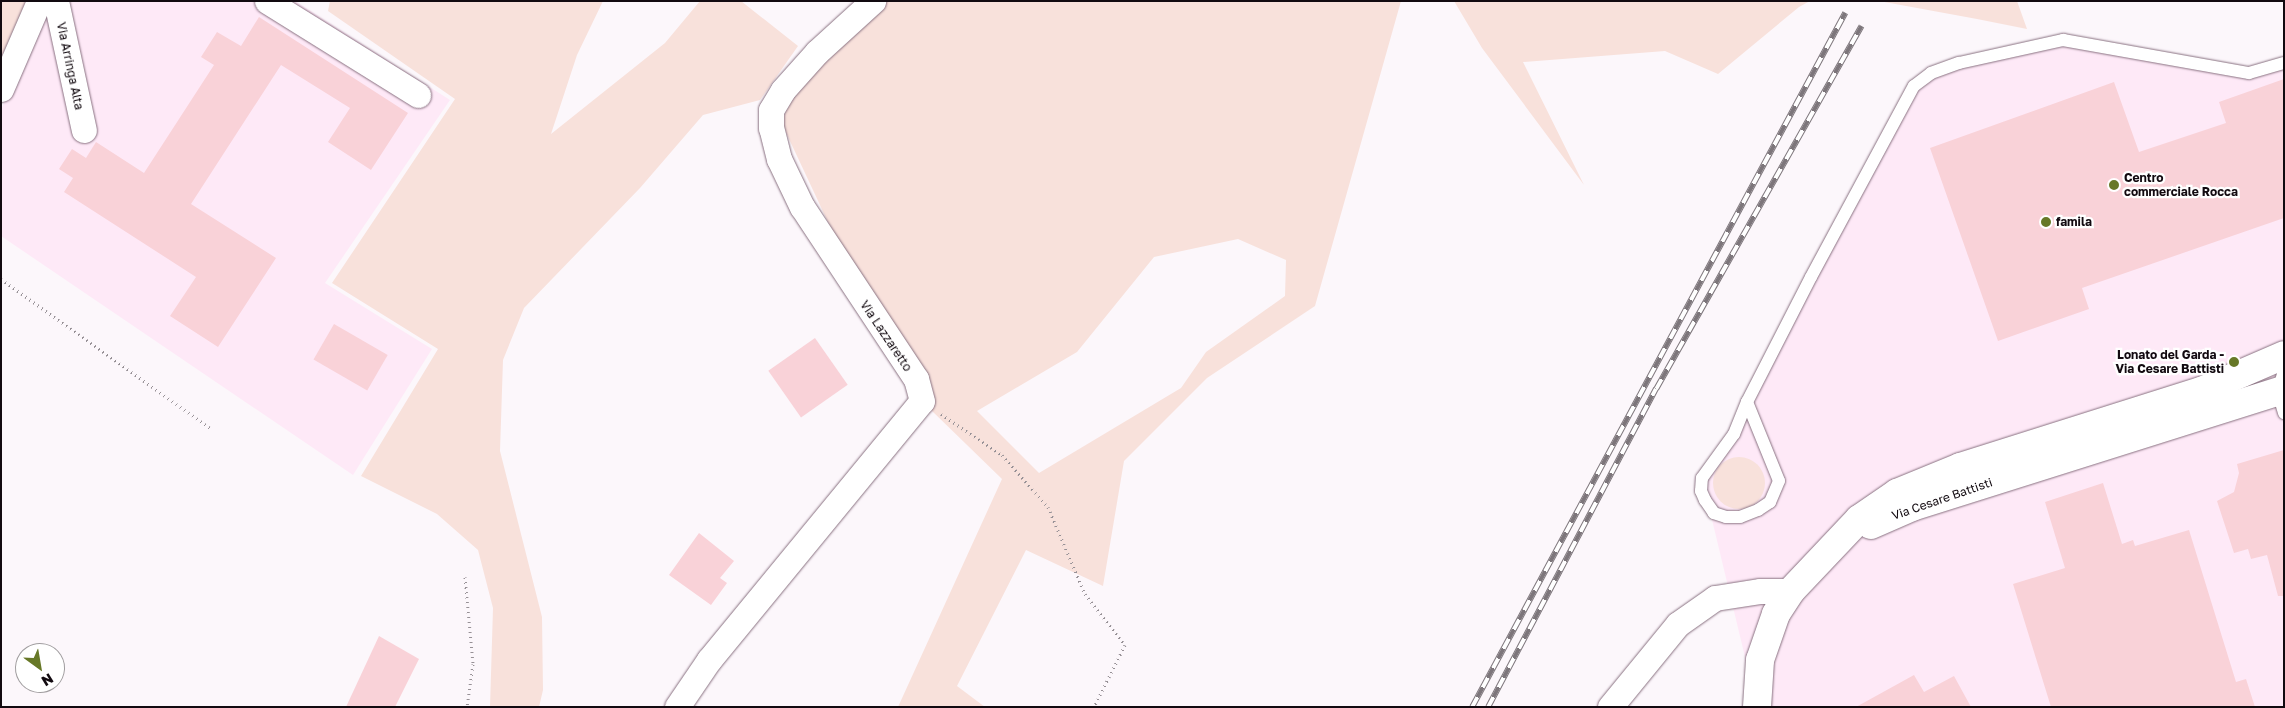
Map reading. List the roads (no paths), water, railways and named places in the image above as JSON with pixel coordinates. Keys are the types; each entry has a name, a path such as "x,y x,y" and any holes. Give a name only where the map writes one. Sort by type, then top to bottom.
{"street":[{"path":"1,90 38,1"},
{"name":"Via Arringa Alta","path":"56,1 84,130"},
{"path":"267,1 418,95"},
{"name":"Via Lazzaretto","path":"677,707 709,660 922,401 916,379 802,207 779,159 771,128 772,110 787,84 873,1"},
{"name":"Via Cesare Battisti","path":"1816,562 1859,519 1896,493 1924,480 2202,391 2284,355"},
{"name":"Via Cesare Battisti","path":"1816,562 1873,524 1912,507 2282,391"},
{"path":"1757,707 1760,660 1776,614 1791,591 1816,562"},
{"path":"1610,707 1678,624 1715,598 1760,591 1791,591"}],"lane":[{"path":"1747,402 1779,481 1770,502 1758,510 1740,517 1726,517 1714,513 1705,500 1701,491 1702,478 1734,434 1747,402 1914,86 1931,73 1959,62 2064,40 2249,73 2284,63"}],"railway":[{"path":"1472,707 1845,13"},
{"path":"1488,707 1656,389 1861,26"}],"place":[{"name":"Centro commerciale Rocca","path":"2114,185"},
{"name":"famila","path":"2046,222"},
{"name":"Lonato del Garda - Via Cesare Battisti","path":"2234,362"}]}
